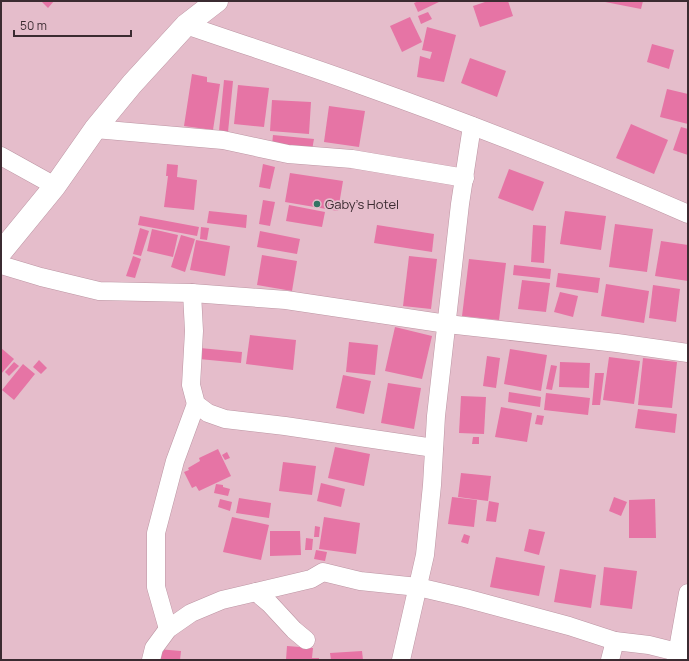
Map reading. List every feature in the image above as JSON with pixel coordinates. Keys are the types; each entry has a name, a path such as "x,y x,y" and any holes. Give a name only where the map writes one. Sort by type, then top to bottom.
{"main road":[{"path":"1,252 55,186 95,129 132,84 186,25 217,1"}],"street":[{"path":"186,25 361,85 472,126 609,180 688,214"},
{"path":"401,660 425,555 432,485 436,416 460,204 472,126"},
{"path":"95,129 223,140 288,154 352,159 465,178"},
{"path":"1,156 55,186"},
{"path":"1,265 41,277 99,291 192,292 286,300 447,324 617,343 688,353"},
{"path":"168,629 156,587 156,533 175,461 196,404 191,385 194,331 192,292"},
{"path":"196,404 208,413 226,419 285,426 434,448"},
{"path":"151,660 154,648 168,629 191,613 222,600 312,579 323,572 360,581 418,587 516,611 615,640 649,645 680,657 688,593"},
{"path":"256,592 306,640"},
{"path":"610,660 615,640"}],"building":[{"path":"41,1 54,1 48,8"},
{"path":"419,1 441,1 418,12 414,3"},
{"path":"488,1 508,1 513,16 480,27 473,6"},
{"path":"600,1 643,1 641,9"},
{"path":"428,12 432,19 421,24 418,16"},
{"path":"410,17 422,42 402,52 390,26"},
{"path":"427,27 456,35 444,82 417,77 420,56 430,59 432,52 422,50"},
{"path":"652,44 674,50 669,69 647,62"},
{"path":"470,58 506,71 497,97 461,83"},
{"path":"192,74 207,77 207,82 220,84 213,130 184,126"},
{"path":"224,80 233,81 228,132 219,131"},
{"path":"238,85 269,88 264,127 234,124"},
{"path":"667,89 688,94 688,124 660,117"},
{"path":"272,100 311,102 309,134 270,131"},
{"path":"329,106 365,111 359,147 324,142"},
{"path":"631,124 668,140 654,174 616,158"},
{"path":"681,127 688,129 688,155 673,150"},
{"path":"273,135 314,139 312,150 272,145"},
{"path":"167,164 178,165 177,177 197,180 194,210 164,207 168,176 166,176"},
{"path":"263,164 275,167 270,189 259,187"},
{"path":"509,169 544,182 533,211 498,198"},
{"path":"290,173 343,181 338,211 285,202"},
{"path":"263,200 275,202 270,226 259,224"},
{"path":"289,205 325,212 322,227 286,221"},
{"path":"209,211 247,215 246,228 207,223"},
{"path":"565,211 606,216 601,250 560,244"},
{"path":"140,216 199,227 197,236 138,225"},
{"path":"615,224 653,229 647,272 609,267"},
{"path":"377,225 434,234 432,252 374,243"},
{"path":"533,225 546,226 544,263 531,262"},
{"path":"201,227 209,228 207,240 200,239"},
{"path":"140,228 149,231 141,256 133,254"},
{"path":"152,229 178,235 173,257 147,251"},
{"path":"260,231 300,239 297,254 257,247"},
{"path":"181,235 195,239 185,272 171,267"},
{"path":"196,240 230,246 225,276 190,270"},
{"path":"661,241 688,245 688,281 655,276"},
{"path":"262,255 297,261 292,291 257,285"},
{"path":"133,256 141,259 135,278 126,276"},
{"path":"409,256 437,259 431,309 403,306"},
{"path":"469,259 506,263 499,320 462,316"},
{"path":"514,265 551,269 550,279 513,275"},
{"path":"558,273 600,278 598,293 556,287"},
{"path":"522,280 550,283 546,312 518,309"},
{"path":"606,284 649,291 644,323 601,316"},
{"path":"653,285 680,289 676,322 649,318"},
{"path":"560,292 578,296 573,317 554,312"},
{"path":"395,327 432,336 422,379 385,371"},
{"path":"250,335 296,340 293,370 246,364"},
{"path":"349,342 378,345 375,375 346,372"},
{"path":"1,348 14,359 1,374"},
{"path":"200,348 242,352 241,363 199,359"},
{"path":"510,349 547,355 541,391 504,384"},
{"path":"487,356 500,358 496,388 483,386"},
{"path":"609,357 640,361 634,404 603,400"},
{"path":"643,358 677,362 672,408 638,405"},
{"path":"39,360 47,368 41,374 33,367"},
{"path":"14,362 19,366 9,376 5,372"},
{"path":"560,362 590,363 589,388 559,387"},
{"path":"23,364 35,374 14,400 2,390"},
{"path":"551,365 557,366 552,390 546,389"},
{"path":"595,373 604,373 600,405 592,405"},
{"path":"343,375 371,381 364,414 336,408"},
{"path":"388,383 421,388 414,429 381,423"},
{"path":"509,392 541,397 540,407 508,402"},
{"path":"546,393 590,398 588,415 544,410"},
{"path":"461,396 486,397 484,434 459,433"},
{"path":"501,407 532,413 527,442 495,437"},
{"path":"638,409 677,414 675,433 635,428"},
{"path":"537,415 544,416 542,425 535,424"},
{"path":"473,437 479,437 479,444 472,444"},
{"path":"335,447 370,454 364,486 328,478"},
{"path":"218,449 231,476 199,491 196,486 192,488 184,472 200,461 199,458"},
{"path":"227,452 230,458 225,460 222,455"},
{"path":"283,462 316,466 312,495 279,491"},
{"path":"461,473 491,476 488,501 458,497"},
{"path":"321,483 345,489 341,507 317,501"},
{"path":"216,484 223,485 223,487 230,489 228,496 214,493"},
{"path":"452,497 477,500 474,527 448,524"},
{"path":"614,497 627,502 621,516 609,511"},
{"path":"239,498 271,503 269,518 236,513"},
{"path":"220,499 232,502 230,511 218,507"},
{"path":"655,499 656,538 629,538 629,500"},
{"path":"489,501 499,503 496,522 486,521"},
{"path":"232,517 269,525 261,560 223,552"},
{"path":"324,517 360,523 356,554 319,549"},
{"path":"315,526 320,527 319,537 314,537"},
{"path":"529,529 545,532 539,555 524,551"},
{"path":"270,531 300,531 301,555 270,556"},
{"path":"464,534 470,536 468,544 461,542"},
{"path":"306,538 313,539 312,550 305,550"},
{"path":"316,550 327,552 325,561 314,559"},
{"path":"496,557 545,566 539,596 490,587"},
{"path":"604,567 637,571 632,609 600,605"},
{"path":"560,569 596,575 591,608 554,602"},
{"path":"287,646 313,648 312,658 319,658 319,660 286,660"},
{"path":"157,649 181,651 180,660 156,660"},
{"path":"362,651 363,660 331,660 330,653"}],"place":[{"name":"Gaby's Hotel","path":"317,204"}]}
